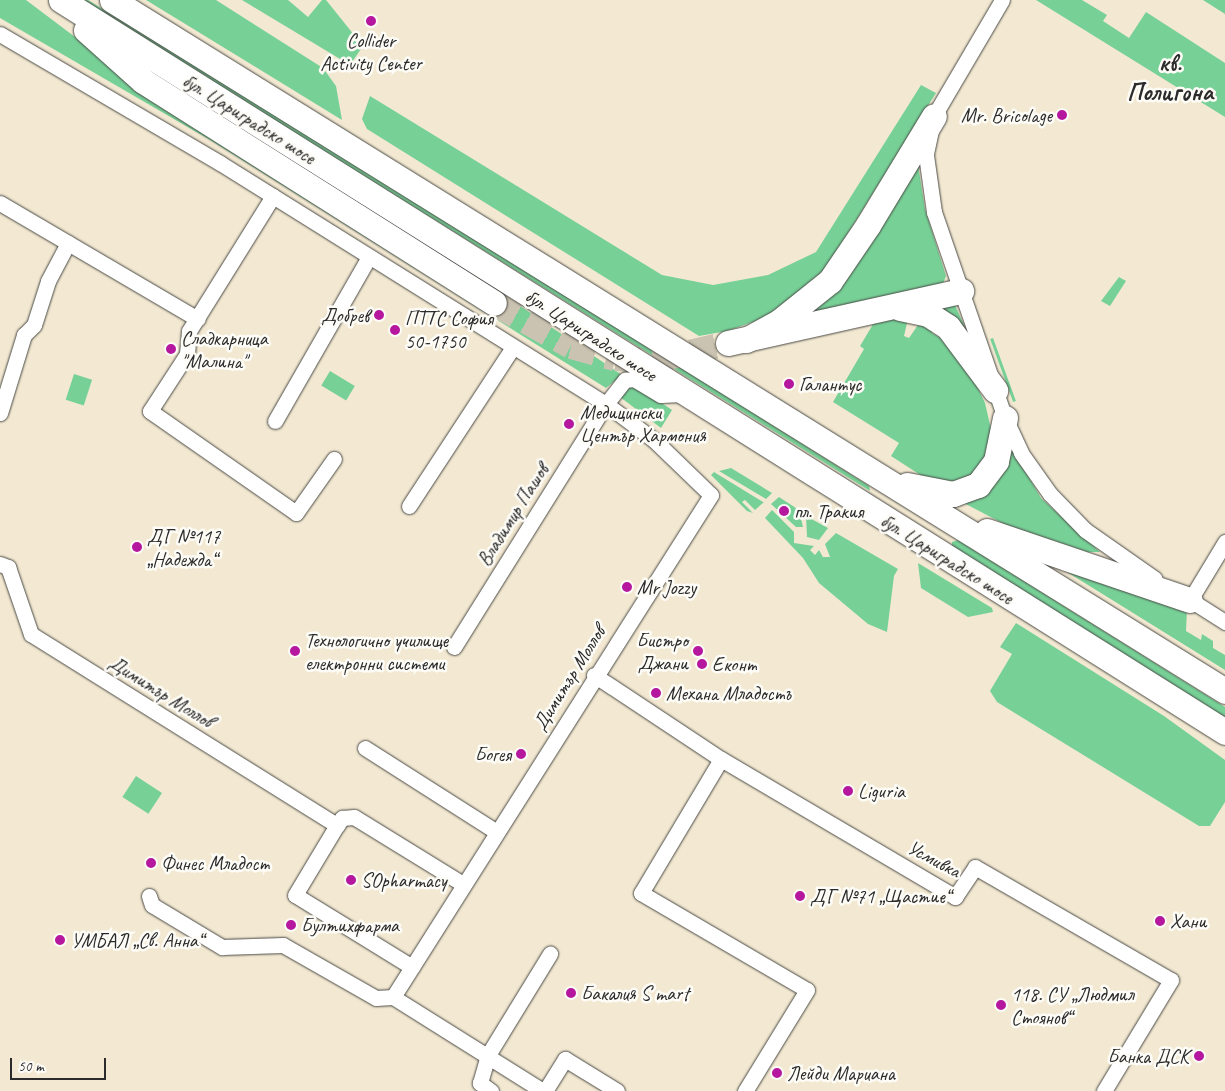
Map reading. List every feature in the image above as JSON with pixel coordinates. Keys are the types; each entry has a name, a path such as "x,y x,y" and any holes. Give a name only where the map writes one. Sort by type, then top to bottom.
{"highway":[{"path":"53,0 143,81 494,303"},
{"name":"бул. Цариградско шосе","path":"61,0 682,394 1225,732"},
{"name":"бул. Цариградско шосе","path":"112,0 1225,690"},
{"path":"934,116 868,225 830,281 780,321 737,342 961,291"},
{"path":"890,308 916,310 944,323 964,343 995,390"},
{"path":"876,475 938,493 971,489 984,479 996,461 1005,418"},
{"path":"944,517 1190,600"}],"street":[{"path":"1002,0 934,116 926,155 928,185 940,236 1005,418 1022,453 1062,507 1108,548 1225,622"},
{"path":"0,34 273,196 606,404"},
{"path":"273,196 189,331 187,354 150,411 296,513 334,459"},
{"path":"0,203 198,318"},
{"path":"0,413 24,335 34,325 48,281 68,243"},
{"path":"274,421 369,257"},
{"path":"409,506 513,347"},
{"name":"Владимир Пашов","path":"454,647 606,404 627,378 661,395 682,394"},
{"name":"Димитър Моллов","path":"393,997 594,675 710,495 654,440 606,404"},
{"path":"1190,600 1225,542"},
{"name":"Димитър Моллов","path":"0,564 8,567 31,634 340,822 354,817 463,884"},
{"name":"Усмивка","path":"594,675 721,759 955,897 975,867 1171,980 1104,1091"},
{"path":"365,748 497,832"},
{"path":"721,759 641,893 807,990 744,1091"},
{"path":"340,822 295,895 412,967"},
{"path":"149,896 152,905 222,947 283,945 376,998 393,997 544,1091 565,1059 617,1091"},
{"path":"491,1091 480,1083 488,1056 550,954"}],"green space":[{"path":"0,0 26,0 144,89 153,73 501,293 622,375 606,388 210,140 0,18"},
{"path":"82,0 88,0 507,258 869,486 870,491"},
{"path":"146,0 216,0 323,68 336,86 342,120"},
{"path":"242,0 288,0 308,17 322,0 326,0 363,46 350,65"},
{"path":"1036,0 1082,0 1107,15 1103,21 1129,38 1146,12 1225,63 1225,117"},
{"path":"1203,0 1225,0 1225,14"},
{"path":"921,85 936,93 826,268 775,314 727,331 699,336 367,129 362,119 370,96 662,275 713,285 768,275 816,252"},
{"path":"918,165 925,209 946,276 942,286 802,314"},
{"path":"1119,277 1126,281 1110,306 1101,301"},
{"path":"954,303 964,325 963,329 930,306"},
{"path":"908,319 904,336 909,338 918,325 933,328 932,333 947,342 972,376 985,403 994,442 978,471 954,483 925,478 891,456 899,443 833,402 864,349 860,346 875,321"},
{"path":"993,338 1016,401 1013,402 990,339"},
{"path":"330,371 355,386 346,401 321,386"},
{"path":"74,374 92,380 84,406 66,400"},
{"path":"637,386 672,410 661,428 620,397 629,387"},
{"path":"1007,447 1013,450 1041,498 1100,552 1088,552 1006,525 960,501"},
{"path":"731,468 772,493 766,499 719,471"},
{"path":"714,472 764,502 755,510 745,500 742,502 753,513 747,511 711,475"},
{"path":"779,497 799,510 803,527 796,527 771,504"},
{"path":"772,510 794,532 794,543 814,546 810,550 815,555 819,550 823,557 830,557 825,544 836,533 898,569 894,576 887,632 868,624 819,583 803,558 765,518"},
{"path":"806,516 828,528 819,540 807,537"},
{"path":"958,540 1225,707 1225,719 952,548 952,542"},
{"path":"1038,554 1187,610 1186,631 1201,640 1202,634 1213,641 1213,648 1225,655 1225,670"},
{"path":"918,563 992,608 993,612 968,617 921,588"},
{"path":"1016,623 1164,716 1225,760 1225,802 1210,826 1199,826 997,702 990,691 1012,654 1000,647"},
{"path":"136,776 162,793 148,814 122,797"}],"tunnel":[{"path":"494,303 571,346 615,358 655,360 728,343"}],"place":[{"name":"Collider Activity Center","path":"371,21"},
{"name":"Mr. Bricolage","path":"1062,115"},
{"name":"Добрев","path":"379,315"},
{"name":"ПТТС София 50-1750","path":"395,330"},
{"name":"Сладкарница \"Малина\"","path":"171,349"},
{"name":"Галантус","path":"789,384"},
{"name":"Медицински Център Хармония","path":"569,424"},
{"name":"пл. Тракия","path":"784,511"},
{"name":"ДГ №117 „Надежда“","path":"137,547"},
{"name":"Mr Jozzy","path":"627,587"},
{"name":"Технологично училище електронни системи","path":"295,651"},
{"name":"Бистро Джани","path":"698,651"},
{"name":"Еконт","path":"702,664"},
{"name":"Механа Младостъ","path":"656,693"},
{"name":"Богея","path":"521,754"},
{"name":"Liguria","path":"848,791"},
{"name":"Финес Младост","path":"151,863"},
{"name":"SOpharmacy","path":"351,880"},
{"name":"ДГ №71 „Щастие“","path":"800,896"},
{"name":"Хани","path":"1160,921"},
{"name":"Бултихфарма","path":"291,925"},
{"name":"УМБАЛ „Св. Анна“","path":"60,940"},
{"name":"Бакалия S mart","path":"571,993"},
{"name":"118. СУ „Людмил Стоянов“","path":"1001,1005"},
{"name":"Банка ДСК","path":"1199,1056"},
{"name":"Лейди Мариана","path":"777,1073"}],"district":[{"name":"кв. Полигона","path":"1170,78"}]}
